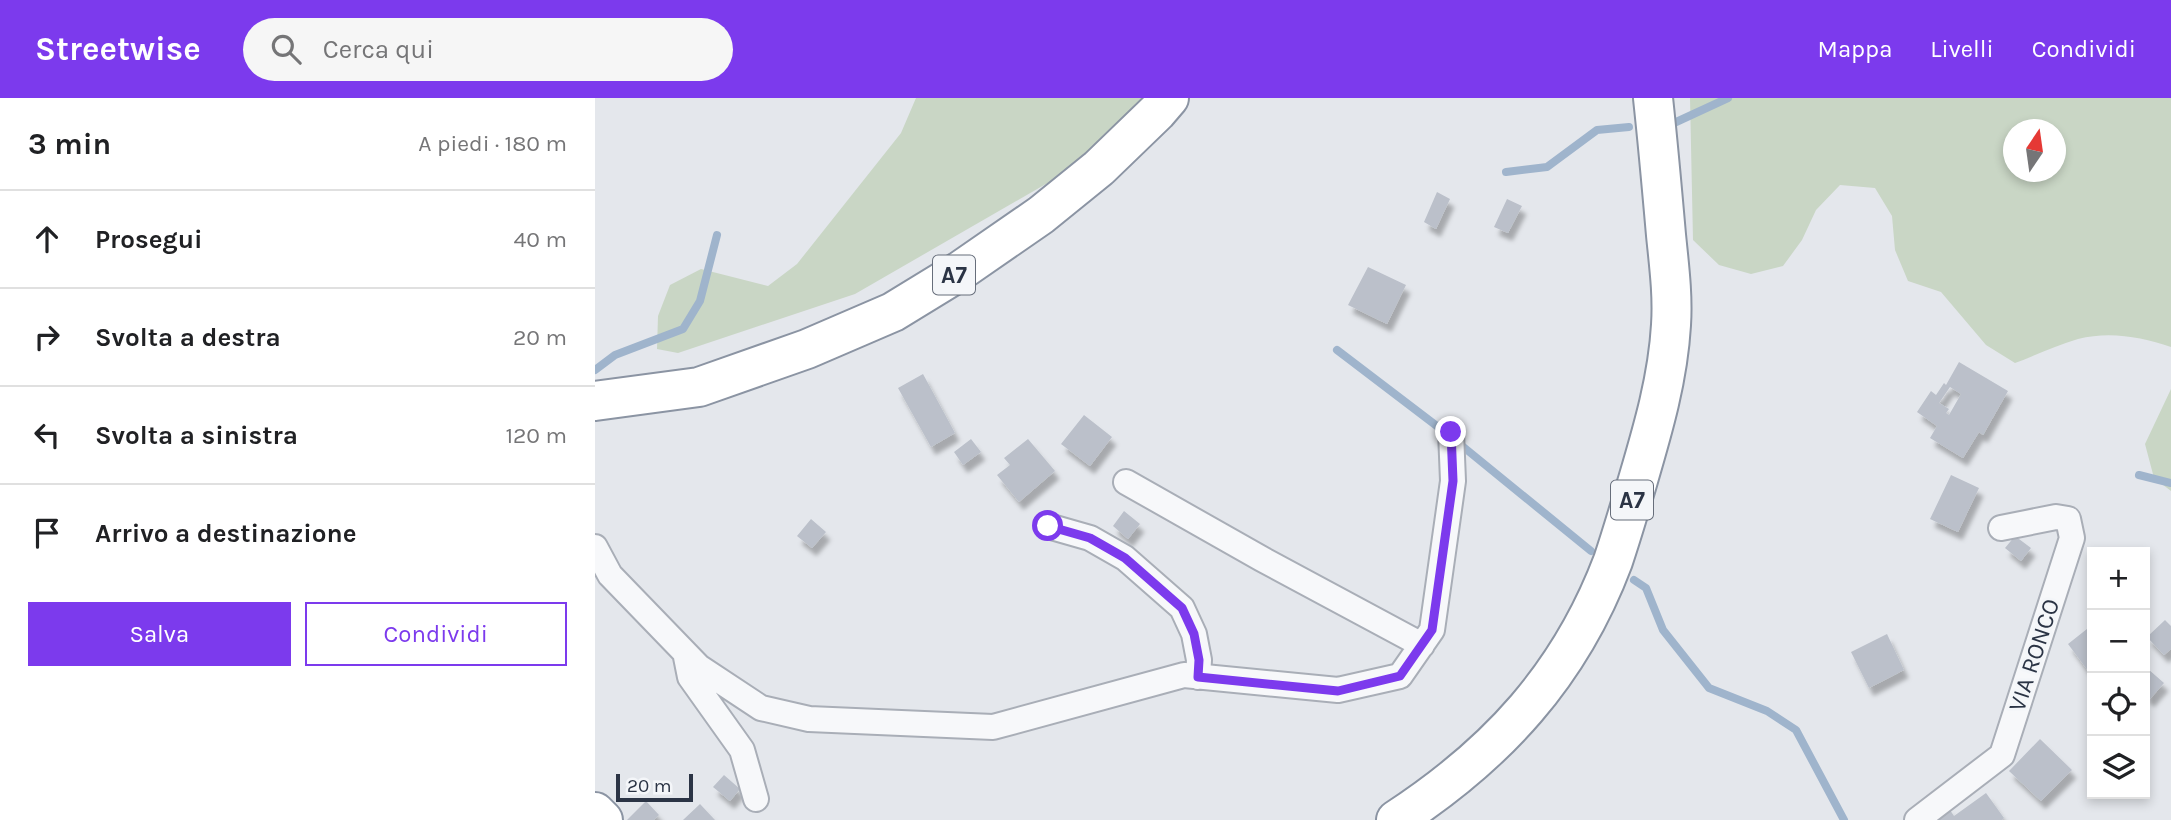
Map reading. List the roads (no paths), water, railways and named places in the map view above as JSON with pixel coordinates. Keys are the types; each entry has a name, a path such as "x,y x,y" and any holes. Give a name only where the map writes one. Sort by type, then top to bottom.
{"highway":[{"name":"A7","path":"595,401 699,387 807,349 893,312 949,278 1041,215 1099,168 1169,98"},
{"name":"A7","path":"1396,820 1468,768 1529,708 1581,631 1612,562 1657,416 1671,324 1671,293 1653,98"},
{"path":"595,812 603,820"}],"street":[{"path":"595,547 610,575 699,667 761,708 809,719 993,727 1184,675 1338,691 1400,676 1432,630 1453,481 1451,432"},
{"path":"1126,482 1422,645"},
{"name":"VIA RONCO","path":"1917,820 2002,755 2073,538 2069,519 2056,517 2001,528"},
{"path":"1048,526 1090,538 1125,558 1182,608 1194,634 1199,660 1198,677"},
{"path":"684,651 691,677 742,750 756,799"}],"waterway":[{"path":"1674,123 1728,98"},
{"path":"1506,172 1547,167 1597,130 1629,127"},
{"path":"595,370 615,355 683,329 700,301 717,235"},
{"path":"1337,350 1446,433"},
{"path":"1456,441 1591,551"},
{"path":"2139,475 2171,483"},
{"path":"1634,580 1646,588 1663,630 1709,688 1767,711 1796,730 1844,820"}]}
